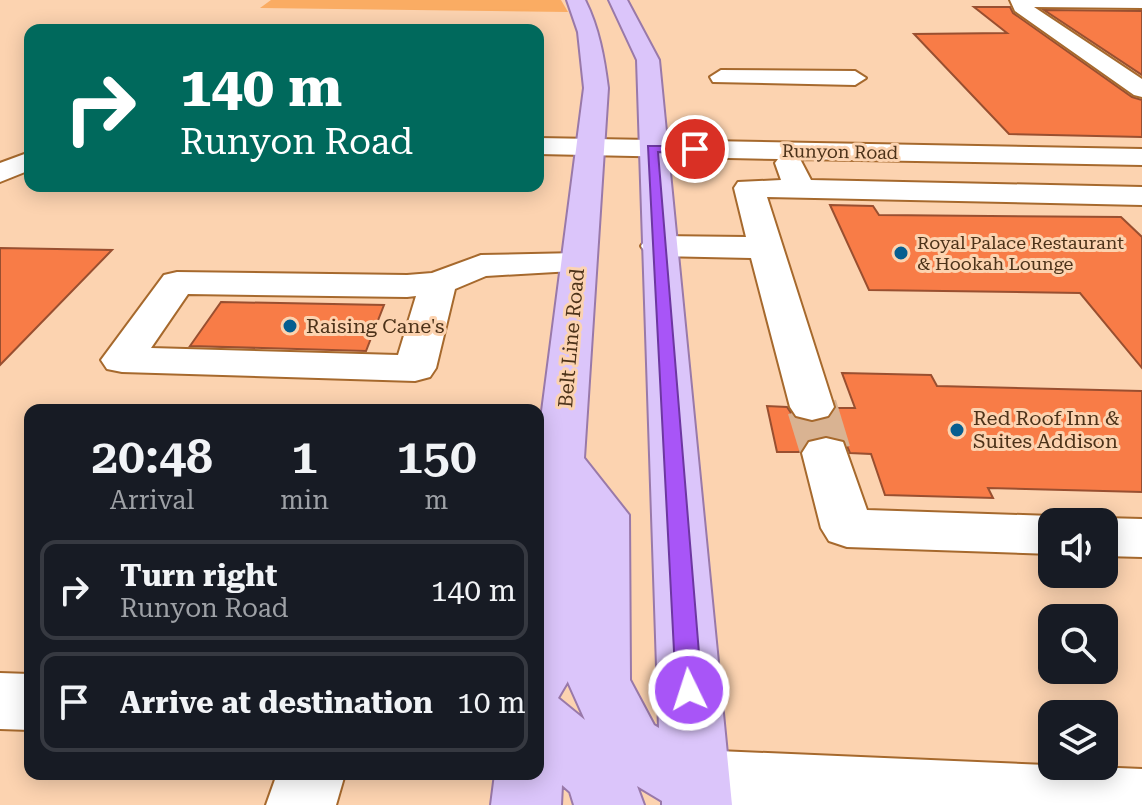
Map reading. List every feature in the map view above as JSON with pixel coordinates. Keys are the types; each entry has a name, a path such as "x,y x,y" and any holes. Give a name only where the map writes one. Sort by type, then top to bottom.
{"main road":[{"name":"Belt Line Road","path":"544,620 596,88 593,51 584,15 576,0"},
{"path":"618,0 637,32 648,60 696,794"},
{"path":"560,461 603,515 599,682 630,746 696,794"},
{"path":"544,725 599,774 609,805"},
{"path":"526,805 528,780"}],"street":[{"path":"1142,3 1020,1 1021,7 1142,90"},
{"path":"1092,3 1130,24"},
{"path":"721,77 855,78"},
{"name":"Runyon Road","path":"544,146 1142,157"},
{"path":"785,151 800,189"},
{"path":"1107,157 1142,188"},
{"path":"0,173 24,163"},
{"path":"1038,535 847,528 749,188 1142,196"},
{"path":"658,246 765,248"},
{"path":"438,283 415,368 122,360 177,283 407,286 438,283 481,266 578,263"},
{"path":"1118,537 1142,538"},
{"path":"0,701 24,702"},
{"path":"301,805 309,780"},
{"path":"696,794 1142,803"}],"shaded area":[{"path":"271,0 561,0 568,12 260,8"}],"building":[{"path":"974,7 1010,7 1013,13 1132,97 1142,100 1142,137 1009,134 914,34 1007,33"},
{"path":"1044,10 1142,11 1142,75"},
{"path":"830,205 873,206 879,215 1121,217 1142,237 1142,368 1080,293 869,290"},
{"path":"0,248 112,250 0,365"},
{"name":"Raising Cane's","path":"221,302 384,305 366,351 190,346"},
{"name":"Red Roof Inn & Suites Addison","path":"842,373 931,375 937,386 1142,391 1142,492 988,488 993,498 885,495 871,454 850,453 844,439 825,435 808,439 799,452 777,452 767,406 787,407 795,419 811,423 829,419 837,408 855,408"}],"tunnel":[{"path":"812,407 826,453"}],"place":[{"name":"Royal Palace Restaurant & Hookah Lounge","path":"901,253"},
{"name":"Raising Cane's","path":"290,326"},
{"name":"Red Roof Inn & Suites Addison","path":"957,430"}],"route":[{"path":"689,690 652,149 695,149"}]}
